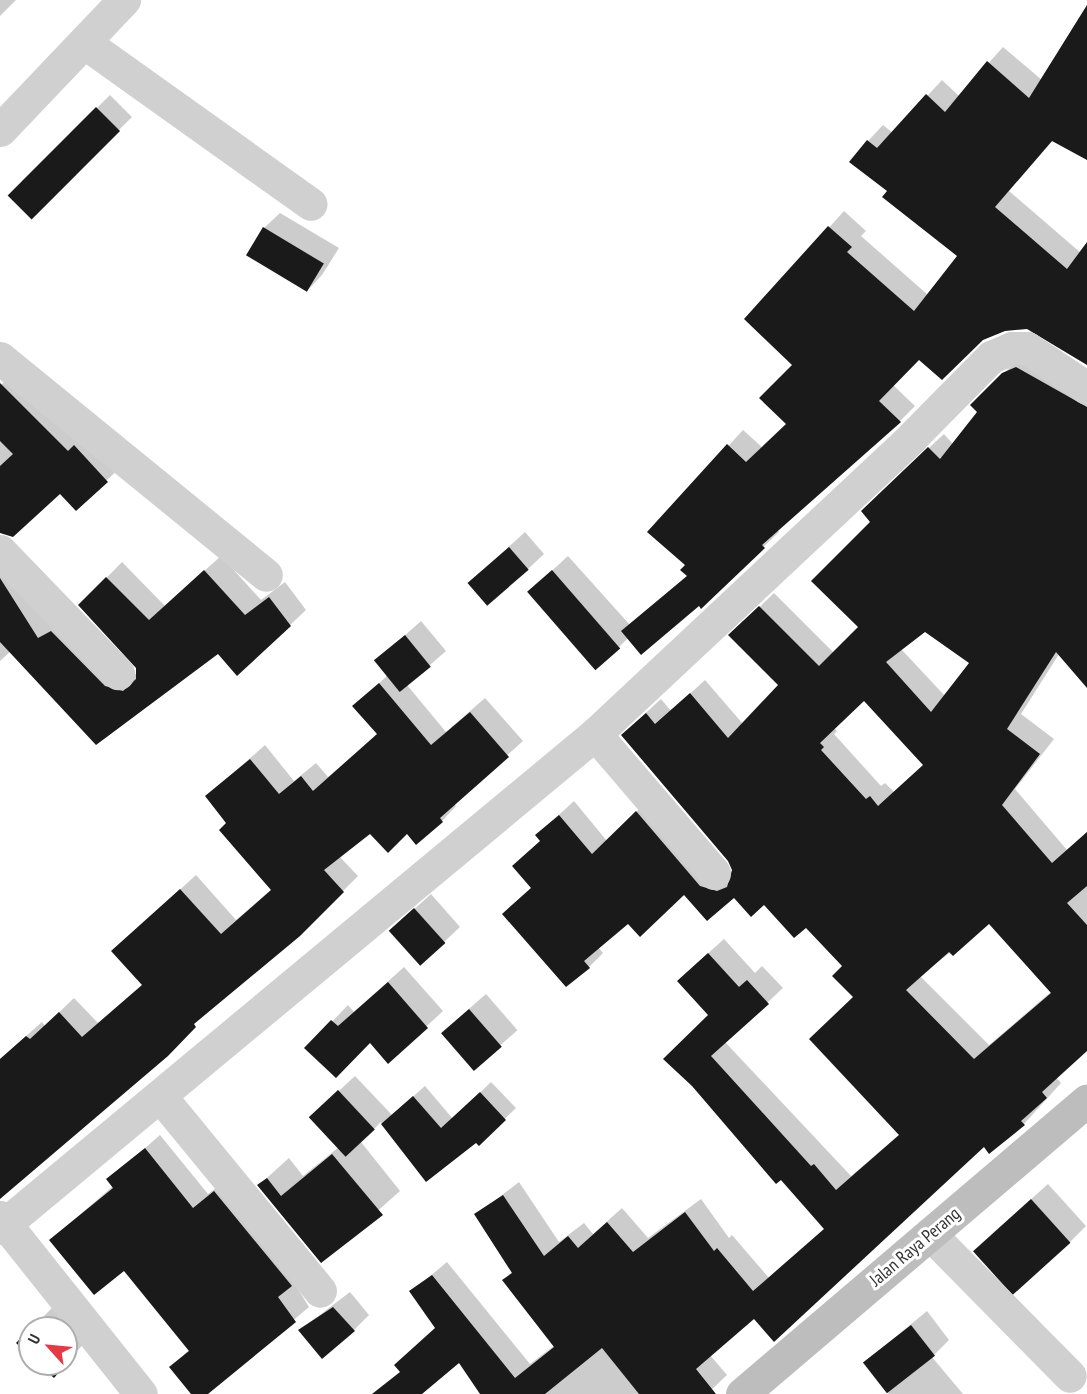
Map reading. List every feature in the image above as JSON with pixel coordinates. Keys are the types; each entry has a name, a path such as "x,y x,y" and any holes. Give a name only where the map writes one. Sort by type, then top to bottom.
{"main road":[{"name":"Jalan Raya Perang","path":"742,1394 1087,1100"}],"street":[{"path":"0,130 124,0"},
{"path":"85,43 311,204"},
{"path":"141,1394 2,1223 160,1096 595,734 912,437 991,357 1012,348 1027,348 1087,388"},
{"path":"0,358 267,575"},
{"path":"0,552 118,673"},
{"path":"595,734 714,873"},
{"path":"160,1096 320,1291"},
{"path":"930,1234 1070,1376"}],"building":[{"path":"1087,5 1087,160 1052,141 995,207 1067,269 1087,242 1087,365 1027,329 1005,331 983,340 942,380 919,360 879,401 901,422 762,545 765,548 701,609 699,606 641,655 621,631 687,576 680,570 685,565 647,532 727,444 746,462 786,424 759,398 792,365 744,319 828,226 852,247 847,252 914,311 957,256 882,197 887,191 849,162 867,140 877,148 926,94 945,112 987,61 1029,98"},
{"path":"96,107 120,131 32,219 8,195"},
{"path":"263,227 324,264 307,292 246,255"},
{"path":"1016,367 1087,407 1087,688 1056,652 1007,729 1040,754 1002,805 1052,863 1087,832 1087,886 1067,903 1087,925 1087,1051 1042,1092 1047,1098 1021,1121 1025,1125 989,1154 984,1147 774,1342 754,1319 696,1369 716,1394 639,1394 602,1348 545,1394 480,1394 459,1363 422,1394 372,1394 400,1372 394,1365 435,1328 409,1291 432,1275 515,1378 554,1347 502,1280 512,1273 474,1214 503,1195 544,1256 568,1236 578,1248 607,1222 633,1252 685,1212 714,1251 717,1248 753,1291 824,1229 781,1180 776,1184 692,1086 663,1059 708,1015 677,981 708,953 739,987 747,980 769,1004 711,1056 811,1166 814,1164 836,1190 899,1135 809,1039 853,997 832,976 842,966 806,928 794,938 764,905 751,917 734,898 707,921 684,895 640,937 628,924 584,961 590,968 566,987 502,914 531,888 512,866 540,841 535,835 559,815 592,854 636,811 700,886 717,891 727,887 732,870 728,861 621,735 646,713 655,724 690,693 728,738 778,685 728,635 759,606 819,666 858,627 811,581 870,522 861,511 928,447 940,459 977,412 970,405 1002,373","holes":["925,632 969,663 931,712 886,662","864,701 923,765 878,806 870,796 866,799 821,750 824,747 820,743","989,924 1051,993 974,1059 906,990 949,952 953,956"]},
{"path":"0,383 68,451 74,445 108,482 76,511 60,494 13,537 0,533 0,466 13,454 0,441"},
{"path":"509,547 529,570 487,606 467,583"},
{"path":"204,570 245,615 269,597 291,626 237,676 218,654 96,745 0,642 0,578 38,638 51,631 105,686 123,691 136,679 136,668 78,605 106,577 149,620"},
{"path":"552,570 620,648 595,670 527,592"},
{"path":"405,635 431,667 400,692 374,660"},
{"path":"379,683 431,745 470,712 509,757 440,818 443,822 416,845 407,834 388,853 370,834 324,870 344,892 300,936 194,1024 196,1027 168,1056 0,1199 0,1059 26,1036 30,1039 59,1012 82,1037 142,985 111,951 180,889 221,934 271,890 219,830 226,823 205,796 250,759 279,794 301,776 313,791 377,734 352,706"},
{"path":"414,908 445,943 420,966 389,931"},
{"path":"388,982 428,1028 388,1064 370,1043 336,1078 304,1048 331,1020 338,1026"},
{"path":"469,1009 502,1047 474,1071 441,1033"},
{"path":"338,1090 375,1129 346,1157 309,1117"},
{"path":"480,1092 506,1120 479,1146 476,1143 426,1182 381,1124 413,1096 441,1128"},
{"path":"145,1148 193,1208 214,1191 292,1286 278,1297 296,1322 208,1394 191,1394 169,1367 189,1351 124,1271 94,1295 49,1240 113,1188 106,1179"},
{"path":"332,1154 383,1215 321,1263 257,1185 267,1178 281,1196"},
{"path":"1031,1199 1070,1243 1013,1295 973,1251"},
{"path":"333,1307 355,1331 322,1359 298,1330"},
{"path":"911,1325 935,1356 887,1393 863,1363"}]}
